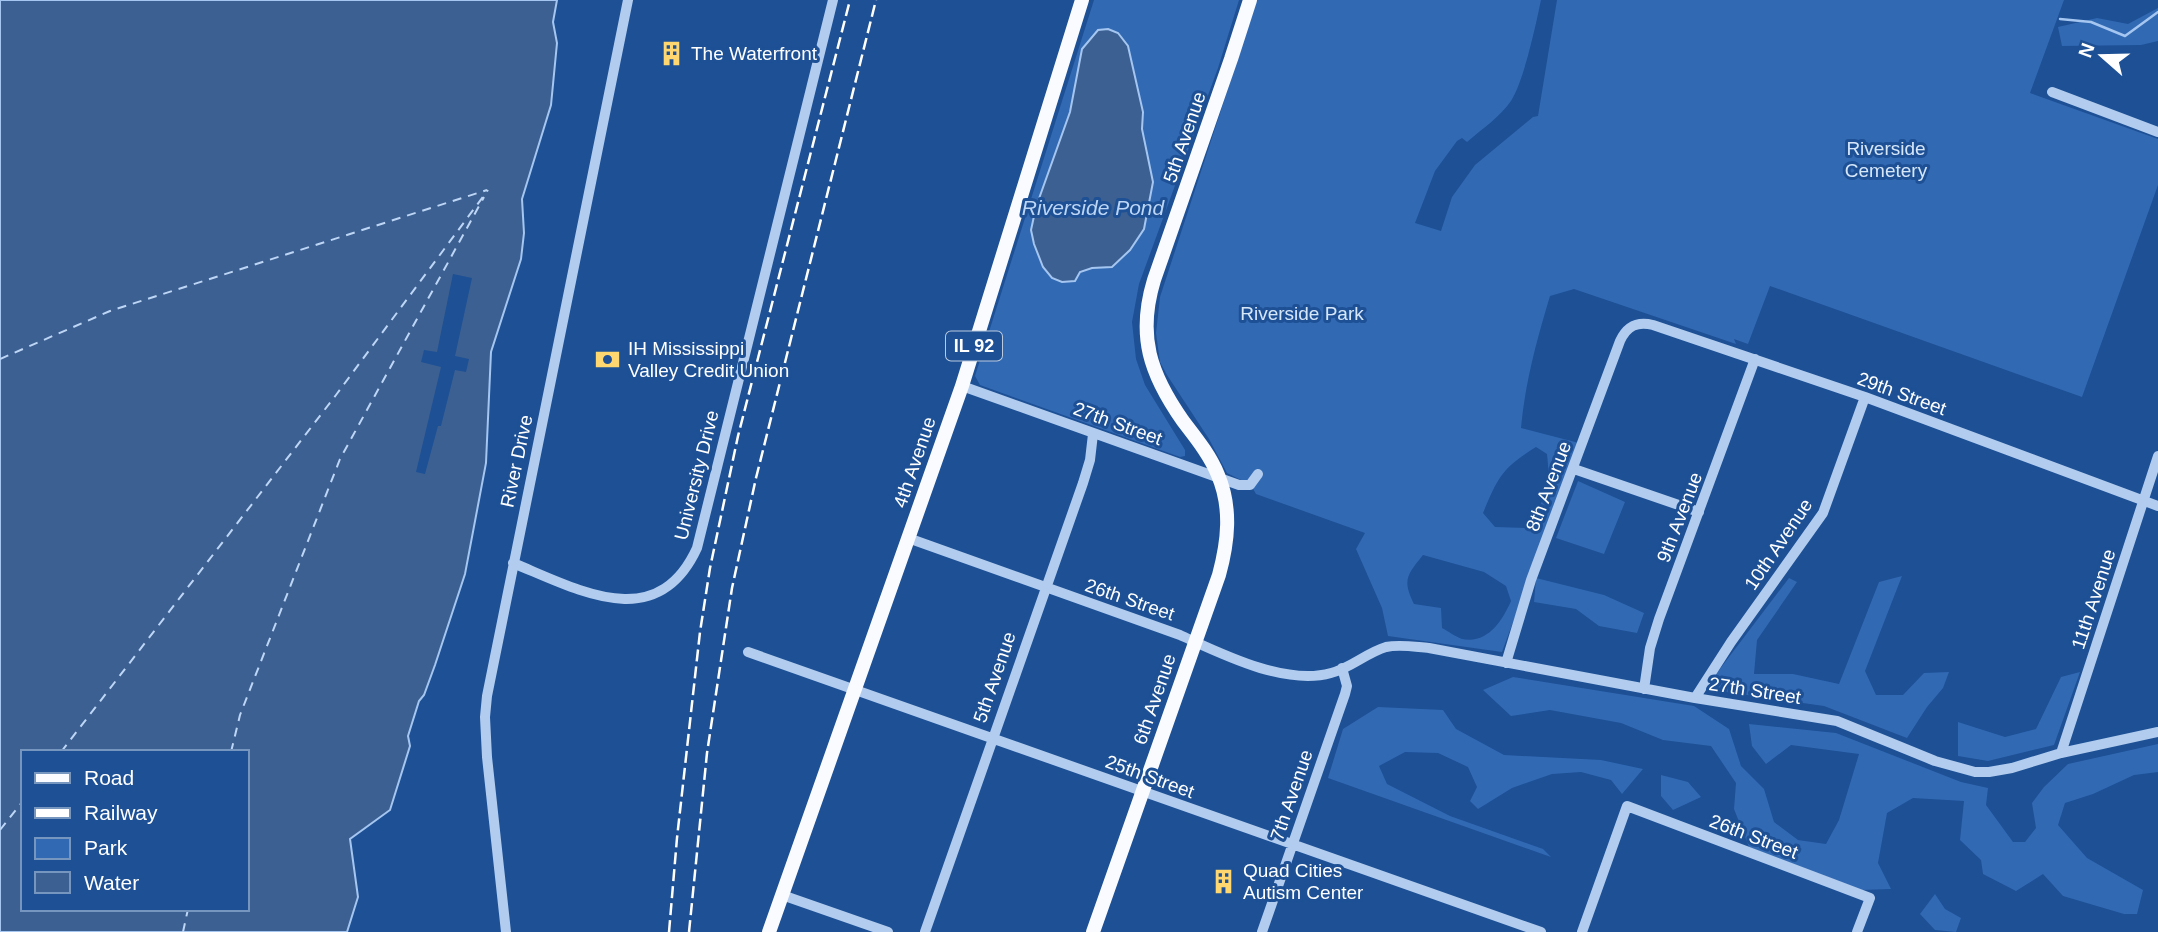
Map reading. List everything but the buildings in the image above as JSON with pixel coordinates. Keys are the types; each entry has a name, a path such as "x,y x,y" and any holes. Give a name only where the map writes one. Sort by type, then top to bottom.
{"main road":[{"name":"4th Avenue","path":"769,932 962,386 1082,0"},
{"name":"5th Avenue","path":"1218,476 1207,454 1157,379 1147,347 1146,314 1154,280 1250,0"},
{"name":"6th Avenue","path":"1093,932 1219,575 1227,543 1226,508 1218,476"}],"street":[{"name":"River Drive","path":"506,932 487,757 487,696 628,0"},
{"name":"University Drive","path":"513,564 594,594 627,600 643,598 664,589 682,574 692,561 700,539 833,0"},
{"path":"2052,92 2158,132"},
{"name":"29th Street","path":"1632,325 1644,322 1755,359 2158,506"},
{"name":"8th Avenue","path":"1506,663 1534,571 1620,341 1624,332 1632,325"},
{"name":"9th Avenue","path":"1644,689 1650,648 1659,619 1755,359"},
{"name":"27th Street","path":"962,386 1245,486 1250,485 1258,474"},
{"name":"10th Avenue","path":"1695,698 1731,642 1823,513 1865,397"},
{"name":"5th Avenue","path":"925,932 1090,460 1093,433"},
{"name":"11th Avenue","path":"2061,753 2158,456"},
{"path":"1574,469 1699,512"},
{"name":"26th Street","path":"908,538 1277,672 1307,676 1331,673 1342,668"},
{"name":"27th Street","path":"1342,668 1374,652 1398,646 1429,648 1644,689 1838,721 1935,761 1975,772 2012,768 2061,753 2158,733"},
{"name":"25th Street","path":"748,652 1541,932"},
{"name":"7th Avenue","path":"1262,932 1345,694 1347,686 1342,668"},
{"name":"26th Street","path":"1582,932 1627,806 1870,898 1857,932"},
{"path":"782,895 888,932"}],"green space":[{"path":"1094,0 1239,0 1218,68 1139,284 1132,322 1136,359 1145,385 1185,450 1185,456 1180,457 980,385 975,376"},
{"path":"1257,0 1541,0 1525,67 1511,101 1496,118 1467,142 1462,138 1457,141 1435,171 1415,223 1441,231 1452,197 1475,165 1533,117 1538,116 1557,0 2064,0 2030,93 2158,139 2158,185 2082,397 1770,286 1748,344 1734,339 1736,344 1574,289 1550,296 1532,361 1521,428 1579,443 1502,652 1388,636 1382,608 1356,549 1365,533 1256,494 1248,480 1241,480 1227,473 1209,439 1160,362 1156,333 1160,297","holes":["1536,447 1547,454 1548,476 1542,501 1526,528 1495,527 1483,513 1493,490 1502,474","1423,555 1484,572 1506,586 1511,601 1493,629 1479,638 1462,639 1442,628 1441,608 1414,604 1407,583 1413,568"]},
{"path":"2158,8 2158,41 2141,45 2062,46 2058,27 2097,18 2128,24"},
{"path":"1578,481 1625,502 1604,554 1556,538"},
{"path":"1902,576 1865,671 1876,695 1903,695 1924,673 1949,672 1943,688 1907,738 1824,706 1719,691 1710,682 1789,578 1797,582 1757,640 1754,674 1793,674 1839,684 1879,582"},
{"path":"1536,578 1604,595 1644,613 1637,633 1599,626 1576,609 1534,602"},
{"path":"2080,672 2054,745 1988,761 1958,756 1958,722 2005,737 2036,729 2061,677"},
{"path":"1513,677 1694,706 1729,729 1741,766 1764,789 1774,822 1798,840 1826,844 1839,820 1859,754 1791,745 1766,764 1752,746 1749,724 1836,733 1961,782 1988,788 1986,805 2013,842 2025,842 2036,828 2032,803 2068,764 2158,744 2158,772 2134,775 2093,794 2065,803 2058,825 2087,858 2143,890 2137,914 2124,914 2063,896 2043,874 2016,891 1983,874 1981,860 1960,840 1964,801 1913,798 1887,813 1878,863 1891,889 1861,890 1749,847 1734,809 1736,783 1711,746 1663,740 1621,723 1550,710 1511,716 1483,690"},
{"path":"1378,707 1443,710 1456,729 1504,755 1601,760 1643,769 1622,794 1611,780 1581,772 1552,774 1512,788 1478,809 1470,801 1477,787 1468,767 1438,753 1405,752 1379,766 1387,784 1450,816 1543,849 1551,857 1328,778 1343,729"},
{"path":"1661,775 1688,782 1701,797 1673,810 1661,796"},
{"path":"1935,894 1945,909 1961,918 1956,932 1935,930 1920,914"}],"water":[{"path":"0,0 557,0 553,22 557,43 551,105 522,199 524,233 521,259 491,352 486,463 465,574 435,665 424,695 419,701 408,736 410,746 390,810 350,839 358,897 347,932 0,932"},
{"name":"Riverside Pond","path":"1108,29 1118,33 1128,46 1143,112 1142,129 1153,182 1144,229 1130,250 1112,267 1092,268 1080,272 1075,281 1062,282 1052,278 1043,267 1031,230 1036,207 1070,112 1082,49 1098,30"}],"pier":[{"path":"453,274 472,278 455,356 469,359 466,372 455,370 425,474 416,472 441,367 421,362 424,350 437,352"}],"waterway":[{"path":"2060,19 2091,22 2125,36 2158,12"}],"ferry route":[{"path":"0,359 110,311 487,190"},
{"path":"63,750 336,395 488,190"},
{"path":"231,750 240,715 340,459 484,197"},
{"path":"0,830 21,804"},
{"path":"183,932 188,911"}],"railway":[{"path":"669,932 700,632 710,568 738,436 850,0"},
{"path":"689,932 707,753 732,588 756,478 876,0"}],"place":[{"name":"The Waterfront","path":"671,53"},
{"name":"IH Mississippi Valley Credit Union","path":"608,359"},
{"name":"Quad Cities Autism Center","path":"1223,881"}],"park label":[{"name":"Riverside Cemetery","path":"1886,159"},
{"name":"Riverside Park","path":"1302,313"}]}
